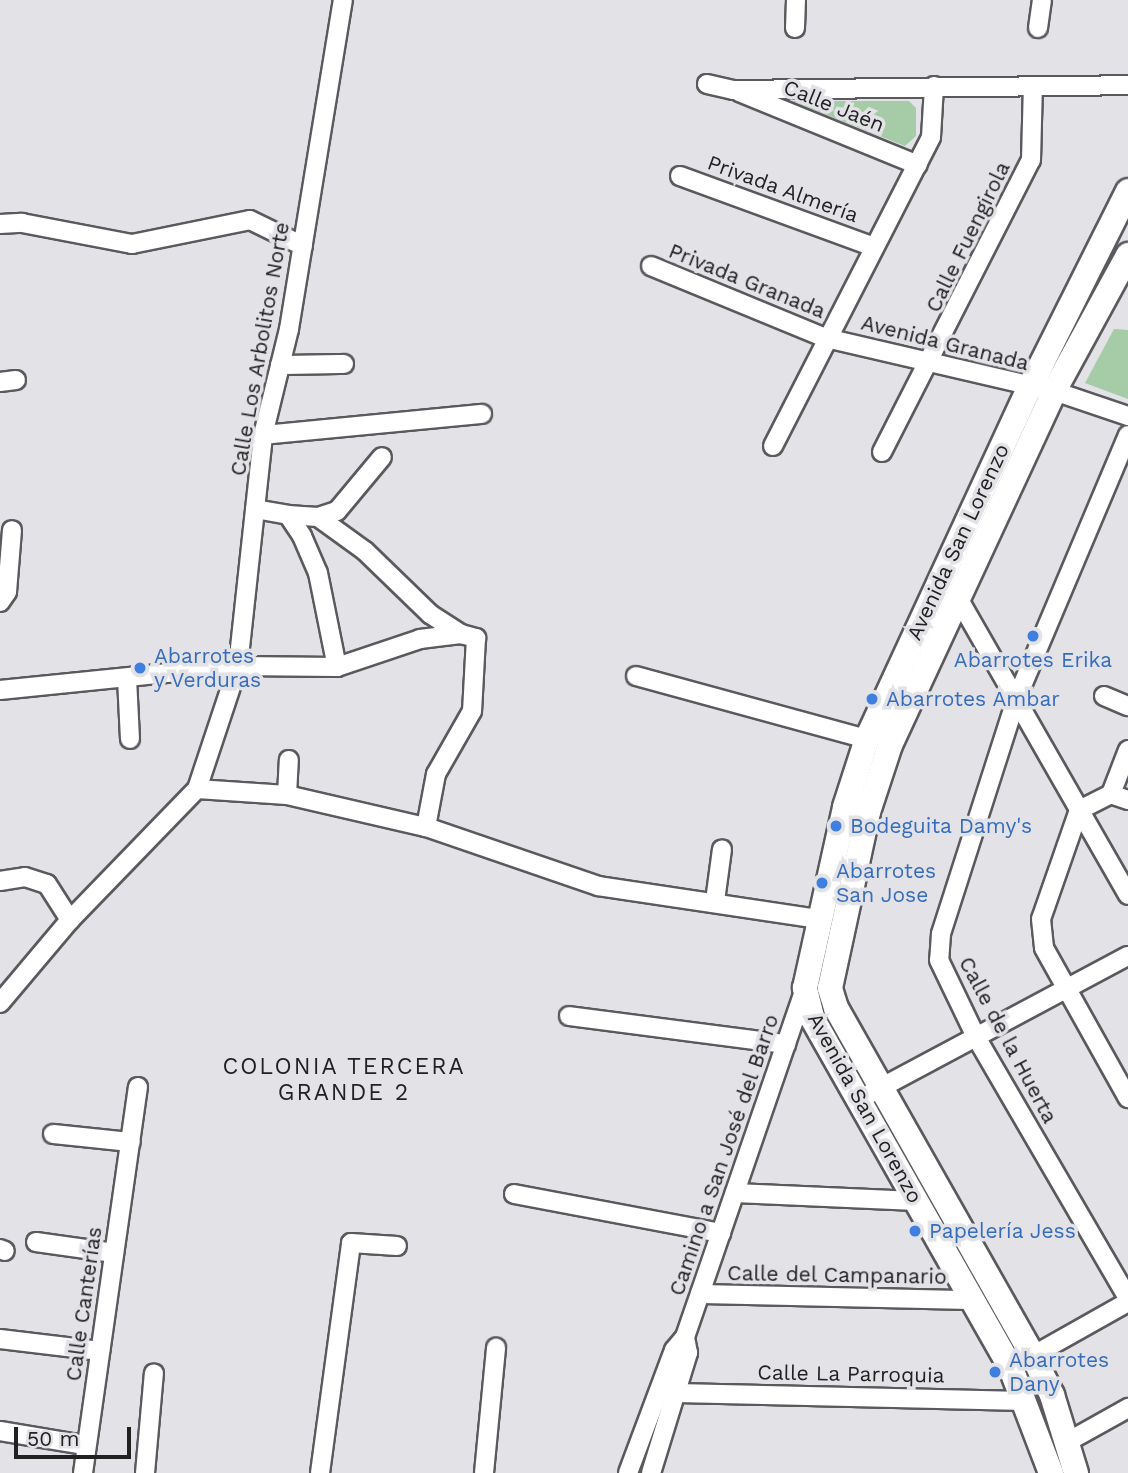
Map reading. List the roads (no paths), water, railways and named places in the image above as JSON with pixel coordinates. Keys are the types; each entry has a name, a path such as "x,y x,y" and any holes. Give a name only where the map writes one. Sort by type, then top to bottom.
{"street":[{"name":"Calle Los Arbolitos Norte","path":"2,999 69,920 197,789 238,666 263,435 280,365 303,246 343,0"},
{"path":"795,27 796,0"},
{"path":"1038,28 1042,0"},
{"path":"708,84 733,90 1128,85"},
{"path":"773,446 871,246 931,137 934,86"},
{"name":"Calle Fuengirola","path":"882,452 931,363 1031,160 1033,86"},
{"name":"Calle Jaén","path":"733,90 918,164"},
{"name":"Privada Almería","path":"680,176 871,246"},
{"name":"Avenida San Lorenzo","path":"1051,1473 1026,1401 1011,1368 812,1017 805,988 818,919 867,739 1030,387 1128,191"},
{"path":"0,224 22,223 132,244 250,220 303,246"},
{"name":"Avenida San Lorenzo","path":"1076,1473 1069,1441 1033,1356 881,1087 830,988 841,922 883,767 1054,391 1128,255"},
{"name":"Privada Granada","path":"651,266 826,338"},
{"name":"Avenida Granada","path":"826,338 1054,391 1128,416"},
{"path":"280,365 344,364"},
{"path":"263,435 482,414"},
{"name":"Calle de la Huerta","path":"1128,435 1016,700 941,934 939,960 976,1037 1128,1300"},
{"path":"255,509 318,517 337,511 382,457"},
{"path":"288,515 318,572 337,667"},
{"path":"318,517 365,551 430,614 468,636"},
{"path":"0,602 7,592 12,530"},
{"path":"958,598 1128,895"},
{"path":"0,690 238,666 337,667 420,639 468,636"},
{"path":"426,827 436,774 472,711 468,636"},
{"path":"636,676 867,739"},
{"path":"127,678 130,739"},
{"path":"1104,696 1128,706"},
{"path":"1079,810 1120,797 1128,750"},
{"path":"287,795 289,760"},
{"path":"197,789 287,795 426,827 598,886 715,901 818,919"},
{"path":"1079,810 1041,919 1044,948 1128,1098"},
{"path":"715,901 722,849"},
{"path":"0,881 25,877 47,884 69,920"},
{"path":"859,1100 1128,956"},
{"path":"805,988 830,988"},
{"name":"Camino a San José del Barro","path":"628,1473 674,1350 685,1337 805,988"},
{"path":"569,1016 786,1044"},
{"name":"Calle Canterías","path":"83,1473 138,1087"},
{"path":"53,1134 131,1142"},
{"path":"514,1194 721,1233"},
{"path":"735,1194 916,1201"},
{"path":"935,1234 956,1221"},
{"path":"36,1242 114,1252"},
{"path":"320,1473 351,1243 397,1245"},
{"name":"Calle del Campanario","path":"700,1294 972,1300"},
{"path":"1011,1368 1128,1300"},
{"name":"Camino a San José del Barro","path":"651,1473 688,1353 685,1337"},
{"path":"0,1339 100,1352"},
{"path":"484,1473 496,1348"},
{"path":"145,1473 154,1373"},
{"name":"Calle La Parroquia","path":"675,1392 1026,1401"},
{"path":"1069,1441 1128,1408"},
{"path":"0,1431 85,1445"}],"place":[{"name":"Abarrotes Erika","path":"1033,636"},
{"name":"Abarrotes y Verduras","path":"140,668"},
{"name":"Abarrotes Ambar","path":"872,699"},
{"name":"Bodeguita Damy's","path":"836,826"},
{"name":"Abarrotes San Jose","path":"822,883"},
{"name":"Papelería Jess","path":"915,1231"},
{"name":"Abarrotes Dany","path":"995,1372"}],"district":[{"name":"COLONIA TERCERA GRANDE 2","path":"344,1080"}]}
